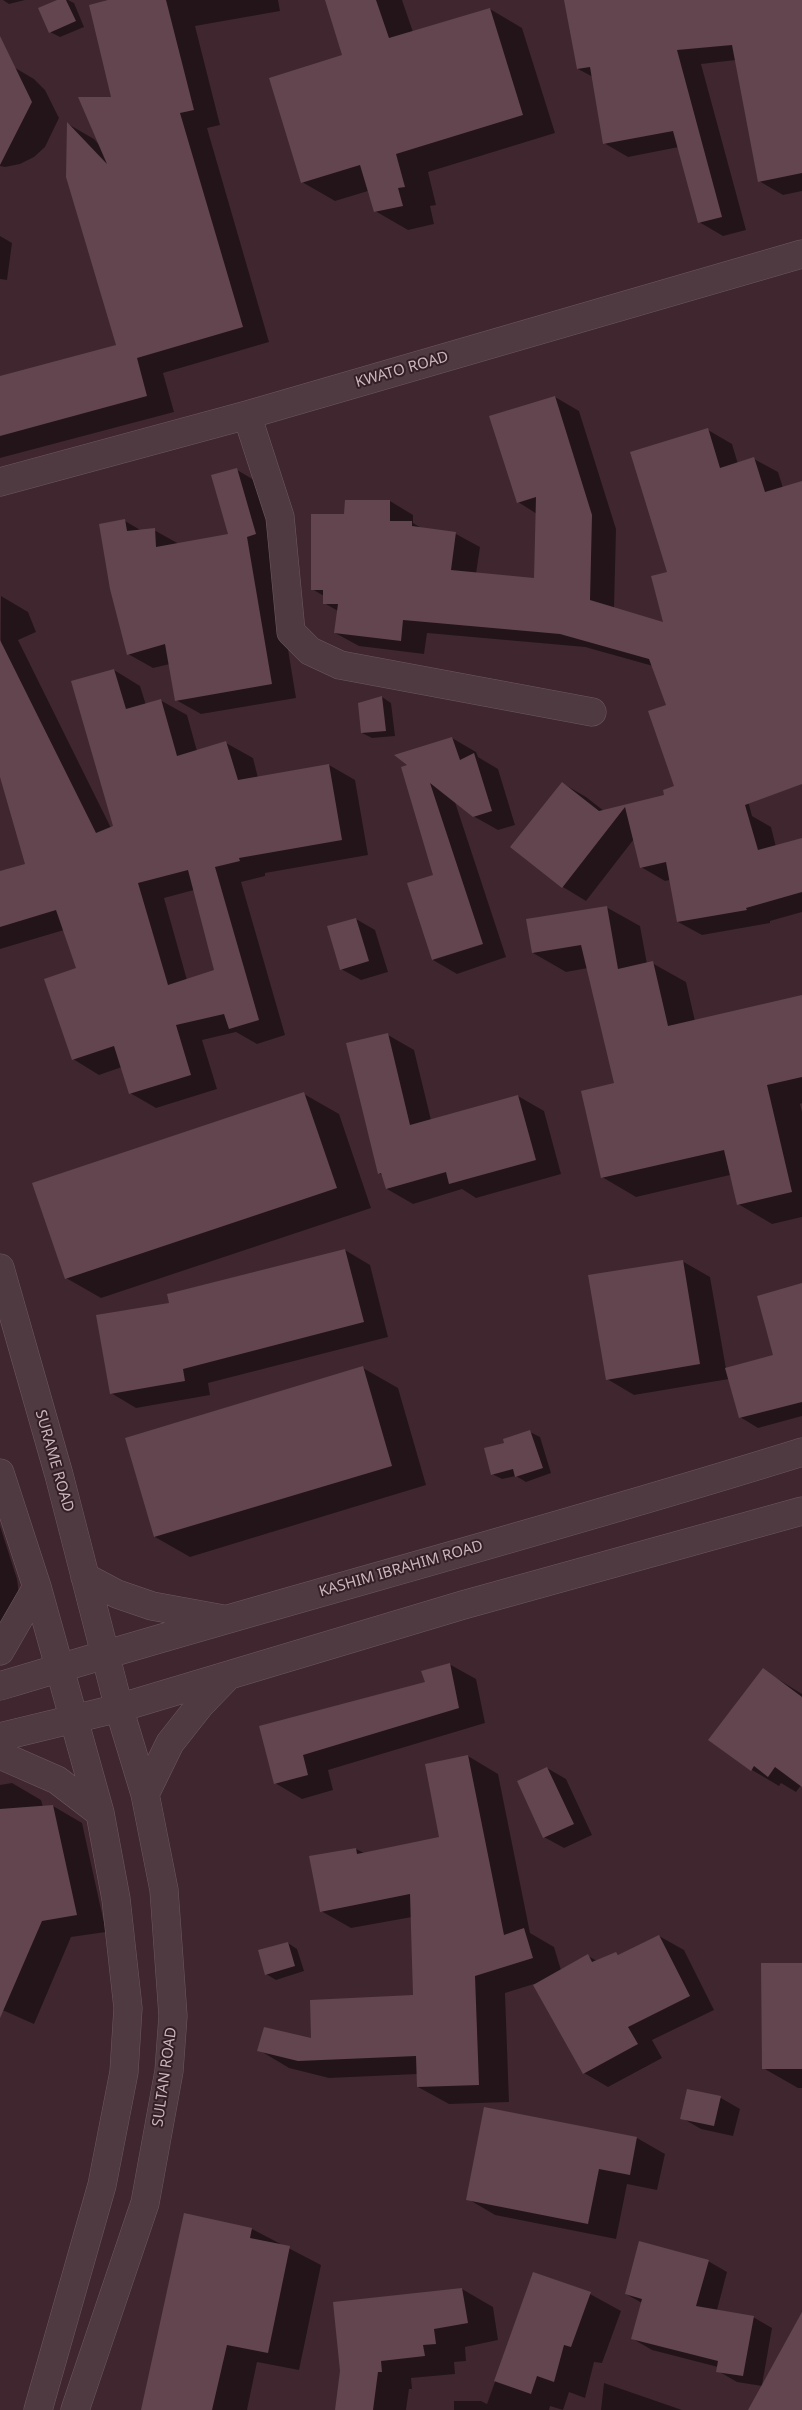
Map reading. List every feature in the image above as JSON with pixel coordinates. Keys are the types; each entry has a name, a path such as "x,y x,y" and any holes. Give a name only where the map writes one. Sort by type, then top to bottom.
{"street":[{"name":"KWATO ROAD","path":"0,482 247,414 802,254"},
{"path":"247,414 280,517 290,632 310,651 340,665 592,712"},
{"name":"SURAME ROAD","path":"0,1268 14,1324 59,1475 119,1708"},
{"name":"KASHIM IBRAHIM ROAD","path":"0,1686 444,1556 676,1491 802,1452"},
{"path":"0,1473 37,1587 100,1813 116,1899 128,2008 124,2072 102,2185 38,2410"},
{"path":"0,1738 119,1708 463,1605 802,1511"},
{"path":"85,1577 117,1594 152,1606 229,1620"},
{"path":"0,1651 37,1587"},
{"path":"145,1794 170,1743 200,1705 230,1674"},
{"name":"SULTAN ROAD","path":"75,2410 145,2203 169,2071 173,2016 164,1890 145,1794 119,1708"},
{"path":"0,1755 57,1780 100,1813"}],"building":[{"path":"57,0 66,0 76,21 49,33 38,8"},
{"path":"108,0 166,0 194,110 180,113 243,327 137,358 147,396 0,436 0,376 116,345 66,177 67,122 107,164 78,97 111,97 89,5"},
{"path":"325,0 376,0 389,38 490,8 523,115 396,154 405,187 398,188 403,206 374,212 360,165 301,183 269,78 342,55"},
{"path":"564,0 802,0 802,173 758,182 732,45 677,50 722,217 698,223 673,131 603,144 590,67 577,69"},
{"path":"0,36 32,102 0,165"},
{"path":"555,396 592,515 590,600 663,622 651,576 667,572 630,452 708,428 720,468 754,457 765,492 802,481 802,784 745,805 758,850 802,838 802,892 746,908 747,910 677,922 666,862 640,868 625,807 562,888 510,847 562,782 599,811 664,795 663,790 674,786 648,711 666,705 649,659 560,634 403,620 401,641 334,633 338,604 323,604 323,590 311,590 311,514 344,514 345,500 390,500 390,521 412,521 412,526 456,532 451,570 534,578 536,497 517,503 489,416"},
{"path":"237,468 256,534 247,537 272,684 175,701 165,644 127,655 110,589 99,524 125,519 127,531 155,528 156,547 228,534 211,475"},
{"path":"0,640 96,833 113,826 71,681 114,669 126,709 161,699 177,756 226,741 238,780 329,764 342,840 239,858 240,861 215,867 259,1020 229,1029 224,1014 176,1025 191,1075 129,1094 114,1046 72,1060 44,979 76,968 56,910 0,927 0,871 25,864 0,777","holes":["188,870 214,970 168,985 138,883"]},
{"path":"382,696 386,731 361,733 358,703"},
{"path":"452,737 460,760 474,753 492,811 473,817 430,783 483,944 432,960 407,883 433,875 401,767 407,765 394,755"},
{"path":"607,906 618,969 653,961 668,1026 802,995 802,1077 767,1085 792,1192 737,1205 724,1150 601,1178 581,1091 614,1083 581,945 532,953 526,919"},
{"path":"356,918 369,961 340,970 327,926"},
{"path":"388,1033 410,1125 518,1095 536,1160 449,1184 446,1172 386,1189 381,1173 378,1174 346,1043"},
{"path":"304,1092 337,1188 65,1279 32,1183"},
{"path":"345,1249 364,1322 183,1369 185,1381 110,1394 96,1315 169,1303 167,1294"},
{"path":"683,1260 700,1364 606,1380 588,1275"},
{"path":"802,1283 802,1402 739,1418 725,1368 773,1355 757,1296"},
{"path":"363,1366 392,1466 154,1537 125,1438"},
{"path":"530,1430 543,1468 515,1477 513,1469 491,1475 484,1448 504,1443 503,1439"},
{"path":"450,1663 459,1708 303,1755 308,1775 274,1784 259,1726 425,1682 421,1671"},
{"path":"763,1668 802,1697 802,1787 775,1767 768,1777 754,1766 751,1771 708,1740"},
{"path":"468,1755 504,1935 524,1928 533,1958 475,1976 479,2085 417,2087 416,2056 298,2061 257,2051 264,2027 311,2038 310,2000 413,1995 410,1894 320,1912 309,1856 356,1848 357,1854 439,1837 425,1764"},
{"path":"547,1767 574,1824 543,1838 517,1781"},
{"path":"53,1805 77,1915 42,1921 0,2018 0,1809"},
{"path":"659,1935 690,1996 628,2027 638,2044 583,2074 533,1985 588,1954 592,1962 616,1952 618,1955"},
{"path":"288,1942 295,1966 265,1975 258,1950"},
{"path":"761,1963 802,1963 802,2069 762,2069"},
{"path":"687,2089 721,2096 714,2126 680,2119"},
{"path":"484,2107 637,2137 630,2175 599,2169 588,2224 466,2200"},
{"path":"184,2213 252,2228 250,2238 290,2246 268,2353 227,2345 212,2410 141,2410"},
{"path":"639,2241 709,2260 696,2306 754,2316 743,2376 716,2372 718,2361 631,2339 642,2299 625,2294"},
{"path":"533,2272 591,2292 571,2347 564,2345 554,2382 537,2376 531,2394 494,2381"},
{"path":"462,2288 468,2323 434,2329 436,2344 423,2345 425,2356 381,2361 382,2372 378,2372 373,2410 335,2410 340,2371 333,2302"},
{"path":"802,2312 802,2410 748,2410"}]}
